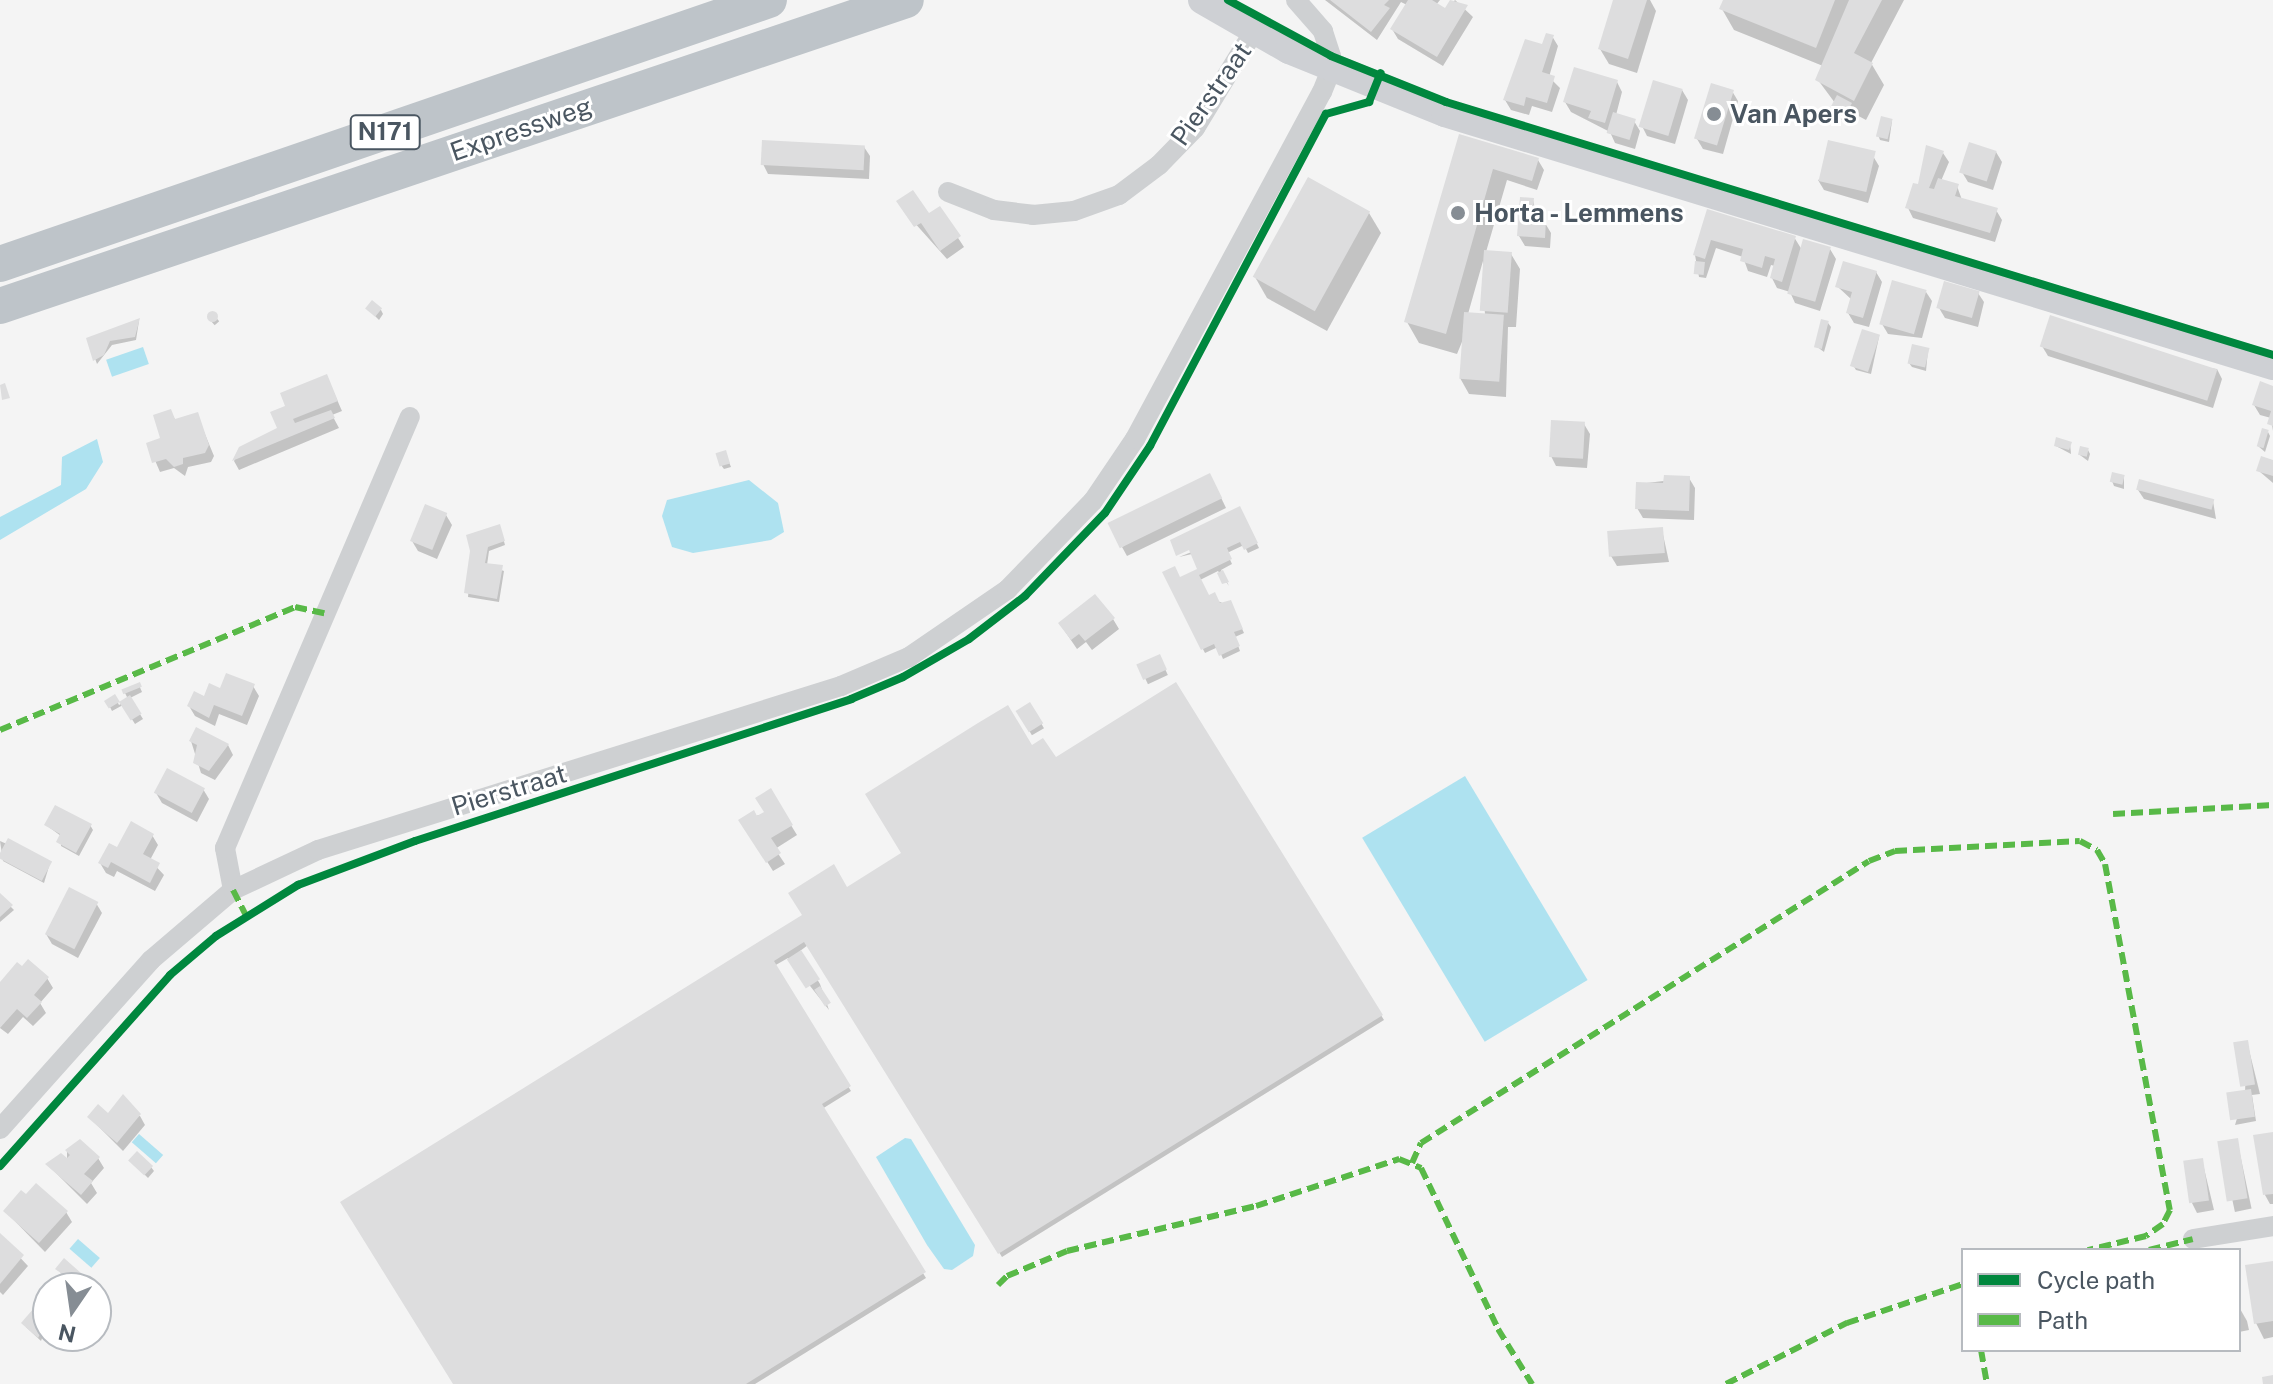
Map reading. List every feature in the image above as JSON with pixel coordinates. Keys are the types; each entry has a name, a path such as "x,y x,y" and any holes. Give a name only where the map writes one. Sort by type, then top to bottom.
{"highway":[{"name":"Expressweg","path":"0,264 769,0"},
{"name":"Expressweg","path":"0,306 906,0"}],"street":[{"name":"Pierstraat","path":"1202,0 1254,31 1331,70 1445,113 2273,366"},
{"path":"1296,0 1323,31 1331,70"},
{"name":"Pierstraat","path":"948,192 994,210 1033,215 1074,211 1119,195 1159,165 1195,128 1254,31"},
{"name":"Pierstraat","path":"0,1129 151,960 233,890 318,850 841,686 909,657 964,623 1051,549 1093,501 1135,439 1331,70"},
{"path":"233,890 225,848 410,417"},
{"path":"2193,1239 2273,1226"}],"water":[{"path":"143,347 149,364 112,377 106,360"},
{"path":"97,439 103,462 86,489 0,540 0,517 61,485 62,457"},
{"path":"749,480 778,503 784,532 771,540 693,553 672,547 662,516 667,500"},
{"path":"1465,776 1588,980 1485,1042 1362,838"},
{"path":"139,1134 163,1155 156,1163 132,1142"},
{"path":"905,1138 911,1139 975,1245 973,1256 952,1270 944,1269 927,1245 876,1157"},
{"path":"78,1239 100,1258 91,1268 69,1249"}],"building":[{"path":"1330,0 1389,0 1384,5 1390,8 1371,32"},
{"path":"1408,0 1432,0 1445,8 1450,0 1468,5 1437,57 1390,29"},
{"path":"1613,0 1647,0 1628,59 1598,49"},
{"path":"1723,0 1835,0 1816,48 1719,9"},
{"path":"1849,0 1882,0 1854,53 1873,63 1854,101 1815,80"},
{"path":"1546,33 1554,35 1542,72 1555,76 1547,103 1526,97 1524,106 1503,100 1525,39 1542,44"},
{"path":"1574,67 1618,80 1605,123 1588,118 1591,111 1563,102"},
{"path":"1653,80 1683,89 1668,136 1639,127"},
{"name":"Van Apers","path":"1711,83 1734,90 1717,145 1694,138"},
{"path":"1837,95 1852,103 1844,119 1829,111"},
{"path":"1613,112 1636,119 1630,140 1607,133"},
{"path":"1881,116 1893,119 1888,139 1876,136"},
{"name":"Horta - Lemmens","path":"1459,134 1539,158 1532,181 1493,169 1446,334 1404,322"},
{"path":"762,140 865,145 864,170 761,165"},
{"path":"1828,140 1876,151 1866,192 1819,181"},
{"path":"1969,142 1997,151 1987,181 1959,172"},
{"path":"1926,145 1944,151 1929,188 1934,189 1938,178 1959,184 1955,196 1998,208 1990,233 1905,208 1913,183 1918,184"},
{"path":"1308,177 1370,211 1315,311 1253,277"},
{"path":"913,190 929,213 940,206 961,236 940,251 921,223 914,227 896,201"},
{"path":"1520,197 1534,198 1532,220 1546,221 1545,238 1517,236"},
{"path":"1707,209 1796,236 1782,282 1770,278 1775,259 1765,256 1762,268 1740,261 1743,249 1711,240 1705,259 1693,255"},
{"path":"1803,239 1831,247 1815,302 1787,294"},
{"path":"1484,250 1512,252 1508,313 1480,311"},
{"path":"1695,261 1705,262 1704,275 1694,274"},
{"path":"1843,261 1877,271 1863,318 1846,313 1852,292 1835,287"},
{"path":"1892,280 1927,290 1914,334 1879,324"},
{"path":"1944,281 1980,291 1972,318 1936,308"},
{"path":"372,300 382,308 375,317 365,309"},
{"path":"212,310 218,316 212,322 206,316"},
{"path":"1464,312 1504,315 1499,382 1459,379"},
{"path":"2050,315 2217,369 2207,401 2040,346"},
{"path":"140,318 135,337 110,341 104,355 93,361 86,338"},
{"path":"1821,319 1829,321 1822,349 1814,347"},
{"path":"1862,329 1880,335 1868,372 1850,366"},
{"path":"1912,344 1930,348 1925,368 1908,363"},
{"path":"327,374 338,401 293,419 295,423 331,410 335,418 232,461 239,447 277,428 270,412 285,406 280,393"},
{"path":"2260,381 2273,386 2273,426 2267,424 2271,411 2252,405"},
{"path":"5,383 10,398 2,400 0,385"},
{"path":"171,409 175,419 198,412 209,445 205,453 183,458 183,464 174,467 166,459 152,463 146,443 160,438 153,415"},
{"path":"1551,420 1585,422 1583,459 1549,457"},
{"path":"2262,428 2269,430 2263,448 2257,446"},
{"path":"2056,437 2072,442 2069,450 2054,446"},
{"path":"2080,446 2089,448 2087,457 2078,455"},
{"path":"726,450 730,463 720,467 715,453"},
{"path":"2261,456 2273,460 2273,476 2256,471"},
{"path":"2112,472 2125,475 2122,485 2110,482"},
{"path":"1210,473 1222,498 1120,548 1108,523"},
{"path":"1664,475 1690,476 1689,511 1635,509 1636,482 1663,483"},
{"path":"2139,479 2214,499 2211,510 2136,490"},
{"path":"425,504 447,513 432,550 410,541"},
{"path":"1240,506 1258,543 1244,550 1240,542 1227,548 1232,559 1199,575 1209,595 1215,592 1220,603 1231,600 1243,629 1234,632 1240,646 1219,656 1214,644 1201,650 1162,572 1175,566 1180,577 1197,569 1189,550 1176,556 1170,540"},
{"path":"500,524 505,541 488,547 485,563 503,565 497,599 464,593 470,551 466,535"},
{"path":"1663,527 1665,553 1609,557 1607,531"},
{"path":"1223,570 1229,582 1222,584 1217,573"},
{"path":"1095,594 1115,618 1085,641 1079,634 1071,640 1058,623"},
{"path":"1160,654 1167,670 1143,680 1136,665"},
{"path":"226,673 255,684 242,716 214,705 209,718 187,706 194,691 204,696 209,683 220,688"},
{"path":"140,682 142,687 123,694 121,689"},
{"path":"1176,682 1383,1015 998,1254 804,942 774,961 851,1086 822,1104 926,1272 746,1384 453,1384 340,1202 802,915 788,893 834,864 847,887 901,853 865,794 978,723 1008,705 1032,745 1043,738 1056,757"},
{"path":"115,694 120,702 109,709 104,701"},
{"path":"130,695 142,714 131,721 119,702"},
{"path":"1030,702 1043,723 1029,732 1016,711"},
{"path":"196,727 229,744 209,771 193,763 197,745 189,741"},
{"path":"167,768 205,788 192,813 154,793"},
{"path":"771,788 793,825 771,838 781,853 766,863 738,820 754,810 757,816 764,812 755,798"},
{"path":"55,805 92,824 76,853 56,842 60,834 44,825"},
{"path":"131,821 154,834 143,854 160,863 150,883 111,862 108,868 98,863 109,843 117,847"},
{"path":"8,838 52,861 42,881 0,859"},
{"path":"69,887 98,902 74,949 45,934"},
{"path":"0,893 13,905 0,917"},
{"path":"801,950 820,979 806,989 787,959"},
{"path":"28,959 49,977 34,995 42,1002 27,1018 17,1009 0,1028 0,982 17,962 22,966"},
{"path":"820,986 831,1003 825,1007 814,990"},
{"path":"2248,1040 2255,1084 2240,1087 2233,1042"},
{"path":"2251,1089 2255,1117 2230,1120 2226,1092"},
{"path":"123,1094 141,1114 117,1143 87,1117 98,1104 108,1113"},
{"path":"2273,1132 2273,1194 2263,1195 2253,1135"},
{"path":"2238,1138 2248,1198 2227,1202 2217,1141"},
{"path":"80,1139 100,1157 84,1174 93,1181 81,1195 45,1164 61,1153 67,1158 70,1155 65,1150"},
{"path":"137,1151 153,1166 144,1176 128,1161"},
{"path":"2203,1158 2209,1201 2189,1203 2183,1161"},
{"path":"36,1183 68,1211 39,1243 3,1211 21,1190 26,1194"},
{"path":"0,1233 24,1255 0,1284"},
{"path":"64,1258 80,1272 59,1272 55,1269"},
{"path":"2273,1261 2273,1321 2254,1324 2245,1265"},
{"path":"32,1310 32,1333 21,1323"},
{"path":"2273,1375 2273,1384 2263,1384 2262,1377"}],"marked path":[{"path":"0,730 295,607 324,613"},
{"path":"2113,814 2273,805"},
{"path":"1412,1163 1421,1143 1869,861 1895,851 2080,841 2097,850 2105,864 2170,1210 2163,1224 2146,1236 2096,1248"},
{"path":"233,890 247,917"},
{"path":"998,1285 1007,1276 1067,1251 1256,1206 1399,1159 1421,1168 1498,1329 1532,1384"},
{"path":"2157,1248 2193,1239"},
{"path":"1726,1384 1847,1323 1961,1285"},
{"path":"1981,1352 1987,1384"}],"cycle path":[{"path":"1228,0 1331,56 1446,102 2273,355"},
{"path":"0,1166 170,975 216,936 298,885 415,841 851,699 903,677 969,639 1025,596 1105,513 1150,446 1326,114 1369,102 1381,73"}],"place":[{"name":"Van Apers","path":"1714,114"},
{"name":"Horta - Lemmens","path":"1458,213"}]}
